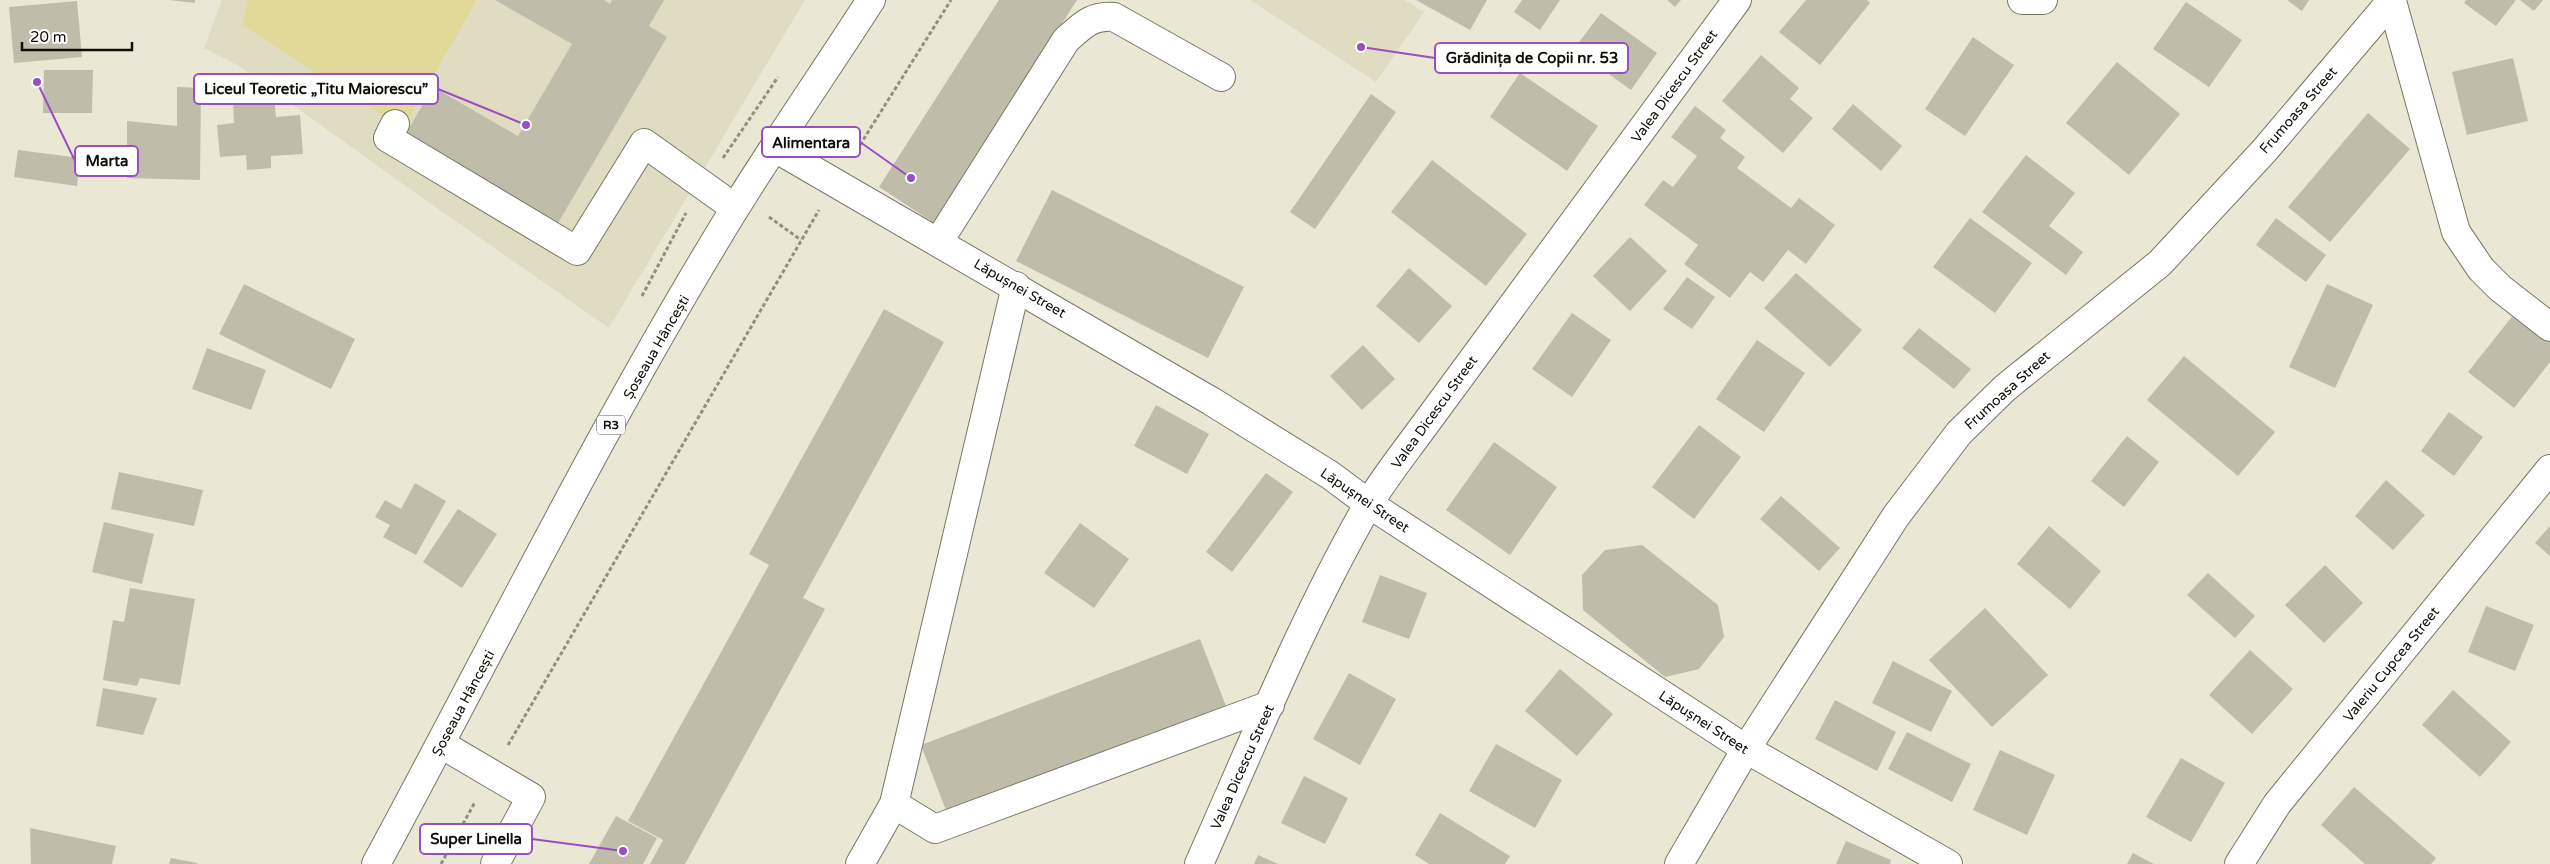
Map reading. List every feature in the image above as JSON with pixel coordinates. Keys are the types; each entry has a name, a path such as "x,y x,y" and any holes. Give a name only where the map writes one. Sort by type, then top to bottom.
{"street":[{"name":"Șoseaua Hâncești","path":"376,864 548,539 653,350 735,208 871,0"},
{"name":"Valea Dicescu Street","path":"1199,864 1283,672 1323,589 1369,504 1418,434 1737,0"},
{"path":"2022,0 2043,0"},
{"path":"2392,0 2456,232 2480,269 2500,288 2550,327"},
{"name":"Frumoasa Street","path":"1679,864 1746,749 1896,516 1959,433 2005,388 2160,263 2264,150 2392,0"},
{"path":"939,241 1066,40 1083,25 1100,16 1114,18 1221,77"},
{"path":"396,124 388,138 577,251 644,143 735,208"},
{"name":"Lăpușnei Street","path":"775,148 939,241 1211,401 1330,475 1369,504 1746,749 1948,864"},
{"path":"860,864 894,804 1016,286"},
{"name":"Valeriu Cupcea Street","path":"2239,864 2277,804 2550,469"},
{"path":"894,804 935,829 1270,705"},
{"path":"441,744 530,797 495,864"}],"path":[{"path":"441,864 801,240 951,0"},
{"path":"766,214 801,240"}],"shaded area":[{"path":"222,0 805,0 609,328 404,185 239,66 204,48"},
{"path":"248,0 477,0 403,128 242,25"},
{"path":"1250,0 1405,0 1424,12 1376,82"}],"building":[{"path":"169,0 195,0 195,3"},
{"path":"495,0 604,0 610,4 612,0 664,0 649,26 667,37 554,230 401,142 433,87 518,136 572,44"},
{"path":"999,0 1077,0 934,223 879,187"},
{"path":"1416,0 1487,0 1470,30"},
{"path":"1522,0 1560,0 1540,30 1514,12"},
{"path":"1667,0 1681,0 1675,7"},
{"path":"1806,0 1867,0 1870,3 1820,65 1779,32"},
{"path":"2287,0 2309,0 2302,11"},
{"path":"2466,0 2516,0 2496,26 2464,3"},
{"path":"2520,0 2543,0 2534,11"},
{"path":"77,1 82,57 14,63 9,7"},
{"path":"2186,2 2242,40 2209,87 2153,49"},
{"path":"1601,13 1657,53 1631,90 1574,49"},
{"path":"1973,37 2014,65 1965,136 1925,109"},
{"path":"1761,55 1799,88 1790,99 1813,118 1783,153 1722,101"},
{"path":"2513,58 2528,121 2467,135 2452,72"},
{"path":"2117,62 2180,114 2129,175 2066,123"},
{"path":"44,70 93,70 92,113 43,113"},
{"path":"1520,73 1598,126 1567,171 1490,117"},
{"path":"177,87 201,88 200,180 127,178 127,121 177,126"},
{"path":"1371,94 1396,112 1315,229 1290,212"},
{"path":"274,97 276,117 300,115 303,154 271,156 271,168 247,170 246,155 220,157 217,125 234,123 233,101"},
{"path":"1853,104 1902,146 1881,171 1832,129"},
{"path":"1695,106 1726,130 1720,138 1745,157 1737,168 1791,208 1799,198 1835,225 1806,264 1788,250 1763,282 1750,272 1730,298 1684,264 1698,245 1644,205 1663,180 1673,187 1697,156 1671,137"},
{"path":"2368,113 2410,149 2330,242 2288,207"},
{"path":"18,150 80,158 77,186 14,177"},
{"path":"2026,155 2075,193 2049,226 2083,252 2066,275 1982,212"},
{"path":"1432,160 1527,234 1486,286 1391,212"},
{"path":"1052,190 1244,287 1208,358 1016,261"},
{"path":"1970,218 2032,263 1995,313 1933,267"},
{"path":"2276,218 2326,255 2306,282 2256,245"},
{"path":"1630,237 1667,271 1630,311 1593,276"},
{"path":"1409,268 1452,306 1419,343 1376,306"},
{"path":"1796,273 1862,330 1830,367 1764,308"},
{"path":"1687,277 1715,297 1692,329 1663,309"},
{"path":"244,284 355,339 331,389 219,334"},
{"path":"2327,284 2373,305 2335,388 2289,367"},
{"path":"884,309 944,342 803,598 825,609 685,864 650,864 663,840 628,821 769,565 749,554"},
{"path":"2518,309 2550,334 2550,362 2514,408 2468,372"},
{"path":"1572,313 1611,340 1572,397 1532,369"},
{"path":"1919,328 1971,369 1954,389 1902,348"},
{"path":"1757,340 1805,373 1764,432 1716,399"},
{"path":"1363,345 1395,379 1362,410 1330,376"},
{"path":"207,348 266,370 251,410 192,389"},
{"path":"2184,356 2275,432 2238,476 2147,400"},
{"path":"1156,405 1209,434 1187,474 1134,446"},
{"path":"2449,412 2483,437 2454,476 2421,451"},
{"path":"1699,425 1741,457 1694,519 1652,487"},
{"path":"2127,436 2159,462 2124,507 2091,481"},
{"path":"1494,442 1557,487 1510,555 1446,510"},
{"path":"119,472 203,490 194,526 111,509"},
{"path":"1266,473 1293,492 1232,572 1206,552"},
{"path":"2386,480 2425,515 2393,550 2355,516"},
{"path":"415,483 446,501 416,555 383,537 390,525 375,517 385,500 401,509"},
{"path":"1781,496 1840,548 1819,571 1760,519"},
{"path":"458,509 497,534 462,588 423,562"},
{"path":"104,522 154,534 142,584 92,572"},
{"path":"1080,523 1129,559 1094,608 1044,573"},
{"path":"2049,526 2101,571 2070,609 2017,564"},
{"path":"2550,526 2550,556 2535,543"},
{"path":"1642,545 1718,605 1724,637 1699,669 1665,677 1583,610 1582,575 1605,550"},
{"path":"2325,565 2363,603 2324,643 2285,605"},
{"path":"2208,573 2255,616 2235,638 2187,595"},
{"path":"1380,575 1427,593 1409,639 1362,622"},
{"path":"130,588 195,599 180,685 140,678 137,686 103,680 113,620 124,622"},
{"path":"2486,606 2534,625 2515,671 2468,652"},
{"path":"1985,608 2048,675 1992,727 1929,660"},
{"path":"1200,639 1226,706 947,813 921,745"},
{"path":"2250,650 2293,689 2252,734 2209,695"},
{"path":"1893,661 1952,691 1931,732 1872,703"},
{"path":"1560,669 1613,714 1577,756 1525,711"},
{"path":"1349,673 1396,699 1360,765 1313,739"},
{"path":"103,688 157,698 143,735 96,726"},
{"path":"2453,690 2511,742 2480,777 2422,725"},
{"path":"1835,700 1896,732 1877,771 1815,739"},
{"path":"1907,732 1971,764 1952,802 1888,769"},
{"path":"1496,744 1562,780 1535,828 1469,791"},
{"path":"2000,750 2055,775 2027,835 1973,810"},
{"path":"2181,758 2225,783 2191,842 2146,817"},
{"path":"1304,776 1348,798 1325,844 1281,823"},
{"path":"2354,787 2436,858 2431,864 2365,864 2321,825"},
{"path":"1440,813 1510,856 1505,864 1429,864 1415,855"},
{"path":"616,816 657,838 643,864 589,864"},
{"path":"30,828 116,846 112,864 31,864"},
{"path":"1846,841 1891,860 1890,864 1836,864"},
{"path":"2133,853 2154,864 2127,864"},
{"path":"1258,855 1278,864 1254,864"},
{"path":"171,858 197,863 197,864 169,864"}],"place":[{"name":"Grădinița de Copii nr. 53","path":"1361,47"},
{"name":"Marta","path":"37,82"},
{"name":"Liceul Teoretic „Titu Maiorescu”","path":"526,125"},
{"name":"Alimentara","path":"911,178"},
{"name":"Super Linella","path":"623,851"}]}
